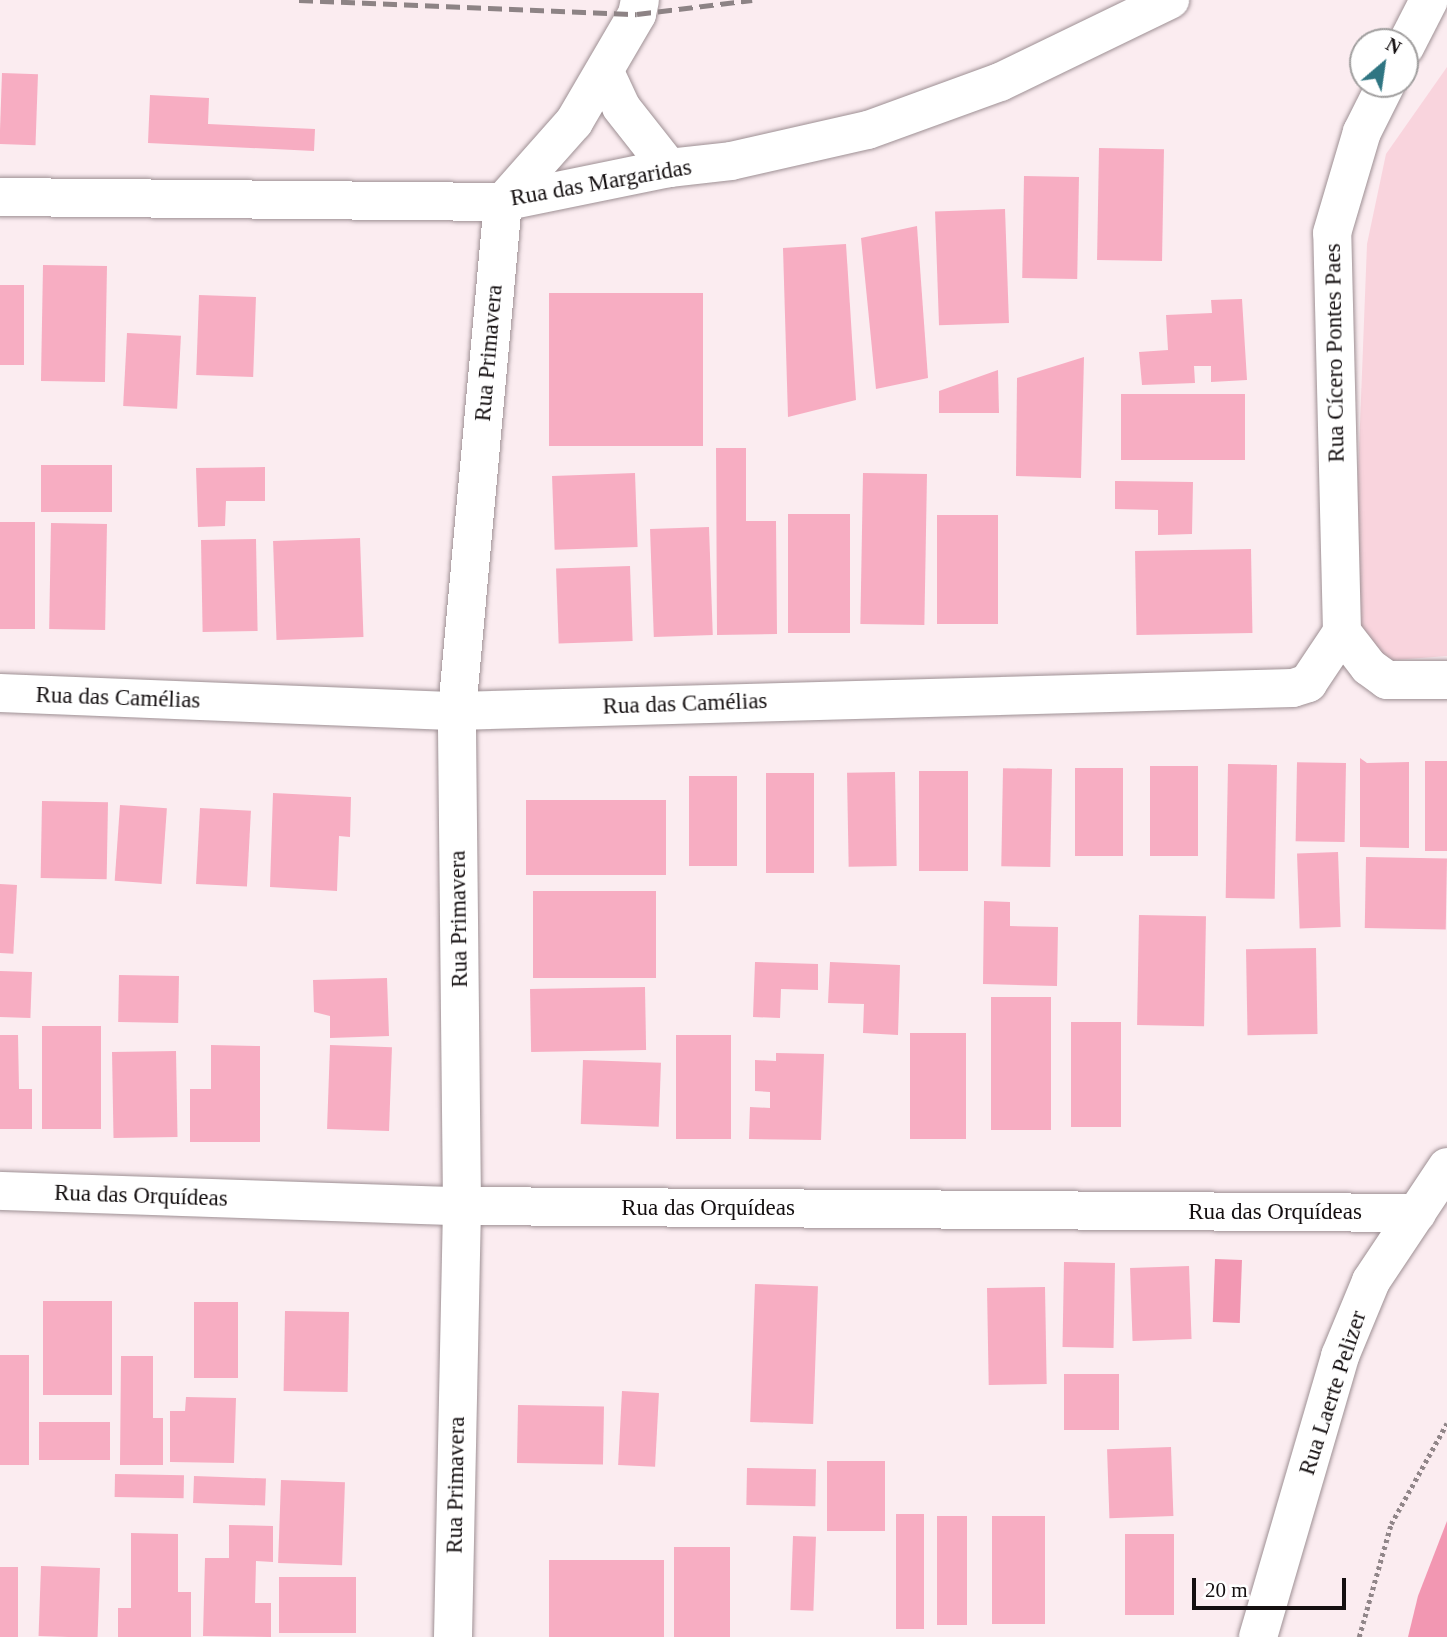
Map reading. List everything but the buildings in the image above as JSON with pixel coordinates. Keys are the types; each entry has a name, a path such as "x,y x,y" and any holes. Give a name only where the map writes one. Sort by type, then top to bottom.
{"street":[{"path":"503,202 574,122 605,72 636,14 640,0"},
{"name":"Rua das Margaridas","path":"0,197 503,202 669,168 731,162 869,130 1000,82 1170,0"},
{"path":"1415,28 1429,0"},
{"path":"605,72 621,107 669,168"},
{"name":"Rua Cícero Pontes Paes","path":"1342,632 1332,233 1362,132 1380,98"},
{"name":"Rua Primavera","path":"453,1637 462,1206 457,710 503,202"},
{"path":"1342,632 1369,667 1387,680 1447,680"},
{"name":"Rua das Camélias","path":"0,693 457,710 1293,688 1308,683 1342,632"},
{"name":"Rua Laerte Pelizer","path":"1258,1637 1340,1356 1371,1280 1447,1167"},
{"name":"Rua das Orquídeas","path":"0,1191 462,1206 1417,1213"}],"path":[{"path":"1359,1637 1391,1524 1447,1423"}],"shaded area":[{"path":"1447,67 1447,656 1382,661 1360,634 1354,579 1367,244 1386,154"},
{"path":"1215,1259 1242,1260 1240,1323 1213,1322"},
{"path":"1447,1521 1447,1637 1408,1637 1418,1596"}],"railway":[{"path":"299,0 637,14 752,0"}]}
